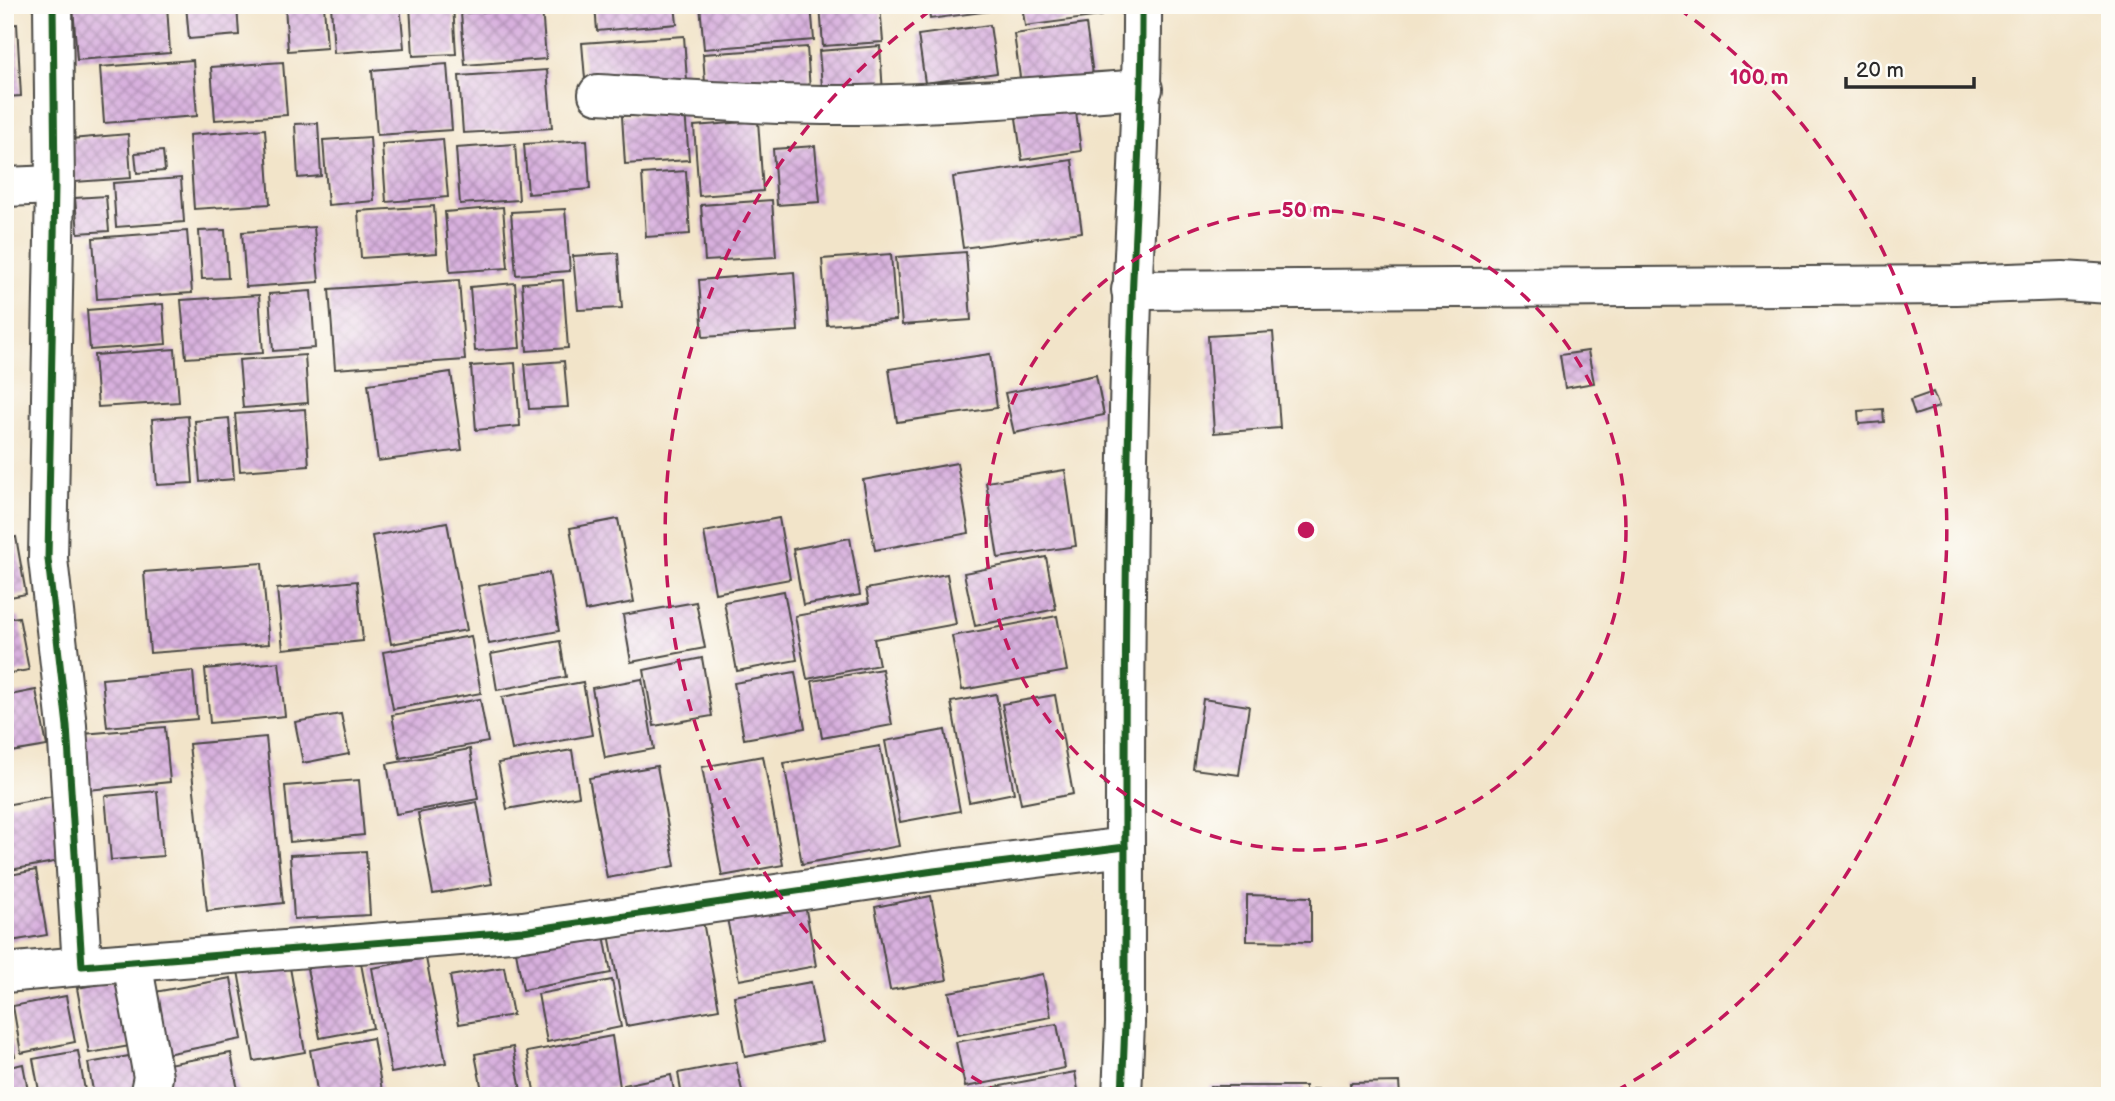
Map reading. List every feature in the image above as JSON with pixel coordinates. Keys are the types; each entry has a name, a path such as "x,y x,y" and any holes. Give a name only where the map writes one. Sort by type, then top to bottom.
{"street":[{"path":"53,5 55,186 48,559 67,726 82,966"},
{"path":"1122,1096 1125,1023 1127,470 1132,289 1143,89 1142,5"},
{"path":"598,94 858,105 994,100 1143,89"},
{"path":"5,187 55,186"},
{"path":"1132,289 1942,285 2063,281 2110,284"},
{"path":"5,973 523,931 934,871 1125,847"},
{"path":"132,962 153,1077 149,1096"}],"building":[{"path":"167,5 170,53 77,60 73,6"},
{"path":"186,5 237,5 239,35 189,39"},
{"path":"285,5 324,5 327,48 288,51"},
{"path":"331,5 400,5 404,48 334,53"},
{"path":"410,5 453,5 456,54 413,56"},
{"path":"595,5 675,5 677,24 597,31"},
{"path":"700,5 811,5 814,40 704,49"},
{"path":"820,5 880,5 883,42 823,46"},
{"path":"928,5 997,5 998,10 930,19"},
{"path":"1022,5 1100,5 1101,16 1025,26"},
{"path":"542,8 546,59 465,65 461,13"},
{"path":"17,24 21,96 5,97 5,25"},
{"path":"1086,24 1095,89 1023,99 1014,34"},
{"path":"990,25 997,73 925,83 918,35"},
{"path":"684,36 688,96 587,103 582,43"},
{"path":"880,46 883,94 823,98 819,51"},
{"path":"807,47 811,105 707,113 703,54"},
{"path":"193,60 197,116 104,123 100,67"},
{"path":"283,62 287,115 215,120 211,67"},
{"path":"447,64 452,130 377,135 372,70"},
{"path":"547,70 552,128 463,133 459,76"},
{"path":"1074,96 1081,151 1022,160 1014,104"},
{"path":"685,111 689,160 625,164 622,116"},
{"path":"758,121 763,191 699,196 694,126"},
{"path":"318,123 321,176 298,178 295,124"},
{"path":"265,129 270,204 194,209 189,135"},
{"path":"128,134 131,178 75,182 71,139"},
{"path":"370,137 374,201 328,205 323,140"},
{"path":"443,139 448,197 386,202 382,144"},
{"path":"587,140 590,189 528,194 524,144"},
{"path":"515,144 519,200 460,204 456,148"},
{"path":"815,146 820,202 777,205 773,149"},
{"path":"163,151 165,171 137,173 135,153"},
{"path":"1072,160 1082,232 963,248 953,177"},
{"path":"686,171 690,234 646,237 642,174"},
{"path":"181,178 184,222 116,227 113,183"},
{"path":"106,196 109,231 78,233 75,198"},
{"path":"772,200 776,257 705,261 701,205"},
{"path":"434,206 437,253 361,258 358,211"},
{"path":"503,207 508,268 450,272 445,212"},
{"path":"565,209 570,271 516,275 511,212"},
{"path":"314,227 319,282 246,287 242,232"},
{"path":"225,230 228,278 202,279 199,231"},
{"path":"187,231 192,293 97,299 93,238"},
{"path":"966,252 971,320 902,325 896,257"},
{"path":"618,253 622,308 578,310 573,256"},
{"path":"891,254 896,320 827,325 822,259"},
{"path":"794,272 798,331 703,337 699,280"},
{"path":"459,280 465,360 335,369 329,289"},
{"path":"563,280 568,348 527,351 522,283"},
{"path":"515,283 520,348 475,351 470,287"},
{"path":"311,291 315,348 273,351 269,294"},
{"path":"259,295 263,353 186,358 181,300"},
{"path":"163,304 166,344 90,350 87,310"},
{"path":"1273,332 1280,428 1214,433 1208,336"},
{"path":"175,349 179,402 98,407 94,355"},
{"path":"1588,351 1594,383 1565,388 1560,355"},
{"path":"990,354 997,408 897,422 889,369"},
{"path":"305,355 308,403 243,408 239,360"},
{"path":"564,361 568,407 529,409 525,364"},
{"path":"515,363 520,426 476,430 471,366"},
{"path":"451,372 462,450 378,461 368,384"},
{"path":"1096,375 1104,415 1014,433 1005,393"},
{"path":"1933,392 1939,407 1915,415 1910,400"},
{"path":"305,409 309,466 240,471 235,414"},
{"path":"1883,409 1884,422 1859,424 1858,411"},
{"path":"188,416 193,483 157,485 152,419"},
{"path":"229,418 234,479 200,482 195,421"},
{"path":"957,463 969,533 875,550 863,480"},
{"path":"1065,470 1076,546 998,558 986,482"},
{"path":"779,518 790,579 715,593 704,532"},
{"path":"618,519 634,602 585,611 570,528"},
{"path":"447,522 467,630 391,644 372,536"},
{"path":"16,537 26,594 5,598 5,539"},
{"path":"850,538 860,595 803,605 793,549"},
{"path":"1046,557 1056,609 975,626 964,573"},
{"path":"262,563 269,644 150,653 144,572"},
{"path":"549,573 559,631 489,644 478,586"},
{"path":"947,574 956,624 874,639 879,665 807,679 795,616 869,603 866,589"},
{"path":"357,581 363,641 283,649 277,589"},
{"path":"784,591 797,660 737,671 724,602"},
{"path":"696,602 705,648 631,662 623,615"},
{"path":"1057,616 1067,671 962,690 952,636"},
{"path":"19,617 29,670 5,674 5,619"},
{"path":"471,636 481,693 393,709 383,652"},
{"path":"560,641 566,677 497,690 491,654"},
{"path":"702,658 712,716 654,726 644,670"},
{"path":"279,662 285,716 210,723 205,669"},
{"path":"882,669 892,725 822,738 812,681"},
{"path":"193,671 197,719 107,727 102,679"},
{"path":"795,672 805,728 744,739 734,683"},
{"path":"642,679 654,749 605,758 592,688"},
{"path":"583,682 592,735 512,750 502,697"},
{"path":"36,690 47,746 5,753 5,696"},
{"path":"996,694 1014,793 969,802 951,702"},
{"path":"1055,695 1073,794 1021,804 1002,704"},
{"path":"480,699 488,742 400,758 392,715"},
{"path":"1203,699 1249,706 1239,775 1193,769"},
{"path":"341,714 349,754 303,763 295,722"},
{"path":"165,727 170,782 88,790 83,734"},
{"path":"945,730 960,811 900,822 885,741"},
{"path":"266,737 283,903 207,911 189,744"},
{"path":"880,746 899,846 802,864 784,763"},
{"path":"470,749 478,799 396,814 387,764"},
{"path":"572,750 579,796 507,809 498,763"},
{"path":"763,756 783,865 722,876 702,767"},
{"path":"657,766 675,866 607,878 589,778"},
{"path":"359,780 364,835 290,842 285,786"},
{"path":"157,791 163,856 111,860 105,796"},
{"path":"54,796 65,860 5,871 5,805"},
{"path":"477,802 492,884 433,894 418,813"},
{"path":"366,851 370,915 294,919 290,855"},
{"path":"36,870 47,935 5,942 5,876"},
{"path":"1247,895 1311,897 1311,942 1247,941"},
{"path":"931,896 947,980 890,990 875,907"},
{"path":"804,899 816,966 739,980 726,913"},
{"path":"702,916 719,1009 626,1026 609,934"},
{"path":"602,924 611,973 523,990 514,941"},
{"path":"360,958 373,1028 320,1038 307,968"},
{"path":"426,958 446,1063 391,1073 372,968"},
{"path":"289,962 305,1052 254,1061 238,971"},
{"path":"504,967 513,1015 459,1024 450,976"},
{"path":"1043,974 1051,1017 957,1035 949,992"},
{"path":"231,978 242,1039 156,1056 144,994"},
{"path":"612,980 621,1027 547,1042 538,994"},
{"path":"118,981 130,1046 89,1053 77,988"},
{"path":"811,982 822,1042 745,1057 734,996"},
{"path":"66,996 75,1042 21,1053 13,1006"},
{"path":"5,1014 15,1056 5,1057"},
{"path":"1057,1024 1065,1068 965,1087 956,1042"},
{"path":"612,1036 620,1087 571,1096 535,1096 527,1052"},
{"path":"373,1038 383,1096 318,1096 310,1050"},
{"path":"513,1047 522,1096 483,1096 475,1054"},
{"path":"78,1051 86,1096 40,1096 33,1059"},
{"path":"231,1053 239,1096 168,1096 162,1065"},
{"path":"135,1055 143,1096 94,1096 88,1063"},
{"path":"736,1062 743,1096 682,1096 678,1073"},
{"path":"23,1064 29,1096 5,1096 5,1068"},
{"path":"1075,1072 1079,1096 980,1096 979,1090"},
{"path":"671,1075 675,1096 626,1096 624,1085"},
{"path":"1399,1082 1400,1096 1351,1096 1350,1083"},
{"path":"1210,1086 1305,1086 1305,1096 1210,1096"},
{"path":"1312,1089 1347,1090 1347,1096 1312,1096"}],"cycle path":[{"path":"53,5 55,185 48,559 67,726 82,966 523,931 934,871 1125,847"},
{"path":"1122,1096 1125,1023 1128,452 1142,5"}]}
